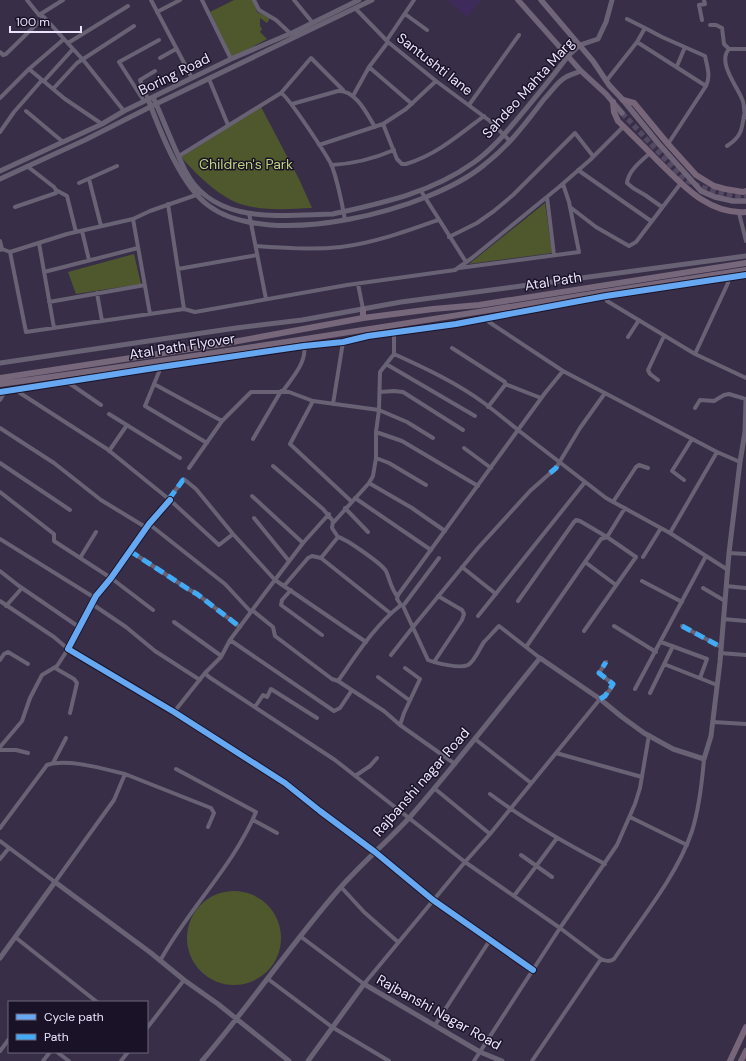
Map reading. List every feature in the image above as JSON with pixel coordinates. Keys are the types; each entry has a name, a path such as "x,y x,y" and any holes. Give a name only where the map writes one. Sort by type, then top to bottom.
{"highway":[{"path":"623,100 634,103 696,175 714,186 742,192 746,191"},
{"path":"613,102 614,112 618,121 688,191 706,203 726,210 743,212"},
{"path":"730,1061 746,1027"},
{"path":"741,1061 746,1051"}],"main road":[{"path":"518,0 581,71 606,94 622,113"},
{"path":"540,0 580,45 608,83 701,191 715,197 733,201 746,201"},
{"path":"599,89 608,83"},
{"path":"606,94 604,90 608,83"},
{"name":"Atal Path","path":"363,318 479,305 746,263"},
{"name":"Atal Path","path":"368,333 746,270"},
{"path":"363,309 363,318"},
{"name":"Atal Path Flyover","path":"0,378 222,344 363,318"},
{"name":"Atal Path Flyover","path":"0,384 368,333"}],"street":[{"path":"28,0 39,15 44,18 83,60 124,111"},
{"path":"39,15 63,0"},
{"path":"151,0 192,78"},
{"path":"157,12 180,0"},
{"path":"202,0 231,59"},
{"path":"254,0 259,10 276,20 293,36"},
{"path":"294,0 312,22"},
{"name":"Boring Road","path":"0,171 102,124 124,111 231,59 293,36 312,22 359,0"},
{"path":"0,179 85,140 293,36 371,0"},
{"path":"353,96 369,67 414,0"},
{"name":"Sahdeo Mahta Marg","path":"148,99 154,105 185,171 197,187 213,202 230,210 260,215 333,214 380,204 421,191 446,179 471,164 505,134 568,56 580,45 598,39 612,0"},
{"path":"702,20 699,5 705,4 704,0"},
{"path":"68,43 128,6"},
{"name":"Santushti lane","path":"355,8 387,41 436,81 484,116 505,134 510,141"},
{"path":"405,14 427,30"},
{"path":"0,52 3,55 6,54 44,18"},
{"path":"627,19 705,56 709,77 706,86 668,144"},
{"path":"710,25 716,25 722,28 724,44 729,49 746,49"},
{"path":"53,89 75,65 134,26"},
{"path":"608,83 637,42 644,28"},
{"path":"469,105 519,35"},
{"path":"0,98 29,69 64,39"},
{"path":"148,99 119,62 159,40"},
{"path":"637,42 706,86"},
{"path":"676,66 685,47"},
{"path":"0,132 14,112 73,49"},
{"path":"160,58 176,49"},
{"path":"727,146 734,141 740,133 745,116 743,100 733,79 727,72 726,56 729,49"},
{"path":"179,156 281,93 311,58 343,90 353,96 375,127"},
{"path":"369,67 412,104"},
{"path":"29,69 65,99 102,124"},
{"path":"148,99 140,80 155,71"},
{"name":"Sahdeo Mahta Marg","path":"154,105 175,162 197,195 209,206 222,213 251,223 315,225 371,215 426,198 476,171 510,141 555,87 566,77 581,71"},
{"path":"209,79 228,125"},
{"path":"319,145 383,124 412,104 436,81"},
{"path":"292,104 338,90 343,90"},
{"path":"281,93 284,94 292,104 331,165 344,211 345,220"},
{"path":"26,111 63,142"},
{"path":"383,124 399,163 402,164 413,162 440,148 484,116"},
{"path":"456,269 563,184 624,126"},
{"path":"449,236 477,223 494,211 513,195 575,133 593,156"},
{"path":"331,165 354,163 394,150"},
{"path":"650,153 632,172 627,182 633,188 662,207"},
{"path":"27,166 56,190 67,196 76,232"},
{"path":"79,183 117,166"},
{"path":"578,170 651,221"},
{"path":"89,179 101,226"},
{"path":"569,206 596,227 629,246 634,245 681,183"},
{"path":"10,252 26,332 184,309 195,312 358,284 579,252 563,184"},
{"path":"15,207 55,194 56,190"},
{"path":"421,191 466,262"},
{"path":"0,241 1,250 10,252 76,232 133,219 168,204 203,193"},
{"path":"546,197 554,255"},
{"path":"168,204 184,309"},
{"path":"743,212 746,241"},
{"path":"249,213 266,299"},
{"path":"133,219 150,314"},
{"path":"256,246 303,249 342,247 380,239 438,220"},
{"path":"82,231 89,260"},
{"path":"39,243 54,328"},
{"path":"44,272 138,248"},
{"path":"178,269 257,255"},
{"path":"0,363 228,330 273,325 416,300 746,256"},
{"path":"0,400 3,392 18,389 304,346 343,342 368,333 394,333 456,324 606,296 746,275"},
{"path":"695,354 728,283 727,278"},
{"path":"358,284 363,309"},
{"path":"49,302 145,285"},
{"path":"97,293 102,321"},
{"path":"606,296 608,301 664,336 695,354 746,378"},
{"path":"488,318 489,322 563,371 717,452 740,462"},
{"path":"628,337 639,320"},
{"path":"174,712 221,657 240,627 254,612 303,543 345,508 350,498 368,483 373,476 376,458 376,432 380,410 380,372 394,354 394,333"},
{"path":"658,380 650,374 648,370 664,336"},
{"path":"333,404 343,342"},
{"path":"253,439 282,391 303,361 305,353 304,346"},
{"path":"452,348 504,381 505,384 541,398"},
{"path":"394,354 432,372 488,406 606,498 670,533 728,570"},
{"path":"386,364 475,416"},
{"path":"161,367 146,407 207,443"},
{"path":"397,596 541,398 563,371"},
{"path":"66,381 101,404"},
{"path":"154,384 222,421"},
{"path":"488,406 505,384"},
{"path":"18,389 20,393 109,451 168,499 219,546 233,534"},
{"path":"189,468 222,421 251,392 282,391 297,394 313,401 380,410 407,422 434,438"},
{"path":"380,392 403,392 464,430"},
{"path":"391,655 462,567 525,497 556,468 580,428 605,393"},
{"path":"207,675 335,760 465,862 560,928 601,959 610,961 614,959 673,873 687,845 697,808 704,759 711,736 721,647 729,553 745,432 746,400 727,394 714,401 700,400 694,408"},
{"path":"313,401 290,444 350,498 431,550"},
{"path":"109,414 180,458"},
{"path":"109,451 127,425"},
{"path":"0,428 54,463 101,500 148,526 225,584 254,612 273,626 275,636 332,679 338,681 384,711 400,725 455,764"},
{"path":"376,432 402,441 478,486"},
{"path":"684,480 672,471 692,439"},
{"path":"464,448 491,468"},
{"path":"670,533 717,452"},
{"path":"376,458 389,463 426,485"},
{"path":"0,462 70,510"},
{"path":"614,502 636,467 639,465 648,468"},
{"path":"273,466 331,519 332,528 338,537 347,540 381,566 386,572 391,588 413,626 428,660 458,666 468,665 472,662 484,642 499,626 540,658 649,735 672,749 704,759"},
{"path":"0,747 22,721 30,698 42,675 55,668 61,662 95,598 183,480 196,489 233,534 276,581 366,642"},
{"path":"478,616 585,482"},
{"path":"368,483 412,508 445,531"},
{"path":"0,492 54,534 54,541 111,578 153,610"},
{"path":"252,496 303,543"},
{"path":"345,508 368,532"},
{"path":"526,647 601,539 607,537 625,508"},
{"path":"254,518 289,561"},
{"path":"518,601 574,522 576,520 580,521 636,557 584,631"},
{"path":"643,557 661,528"},
{"path":"80,558 96,532"},
{"path":"321,558 338,537"},
{"path":"0,539 95,598"},
{"path":"130,551 197,594 240,627"},
{"path":"729,553 746,554"},
{"path":"283,586 308,558 312,556 321,558 390,613"},
{"path":"635,689 706,556"},
{"path":"338,681 366,642 390,613 402,605 439,558"},
{"path":"585,562 616,585"},
{"path":"462,567 496,594"},
{"path":"0,571 79,627"},
{"path":"642,581 682,602"},
{"path":"726,586 746,588"},
{"path":"6,606 22,588"},
{"path":"703,588 725,601"},
{"path":"290,590 282,600 281,605 322,635"},
{"path":"434,662 462,620 464,614 462,610 438,596"},
{"path":"0,601 68,649 174,712 285,783 375,852 433,900 533,970"},
{"path":"92,604 126,627 155,651 200,680"},
{"path":"723,619 746,621"},
{"path":"174,622 221,657"},
{"path":"614,626 656,652"},
{"path":"682,626 721,647"},
{"path":"232,641 334,711 340,708 352,690"},
{"path":"661,642 708,660 700,678"},
{"path":"650,693 673,646"},
{"path":"0,660 4,654 8,652 28,664"},
{"path":"720,653 746,655"},
{"name":"Rajbanshi nagar Road","path":"205,1060 300,936 341,887 408,818 455,764 540,658"},
{"path":"308,1061 364,984 398,942 490,834 600,699 605,696 613,684 599,673 606,662"},
{"path":"664,664 717,685"},
{"path":"55,668 74,679 77,684 70,713"},
{"path":"400,725 409,700 420,679 405,668"},
{"path":"378,678 409,700"},
{"path":"255,707 263,695 267,697 271,689 317,718"},
{"path":"713,722 746,724"},
{"path":"474,1061 560,928 617,845 639,793 649,735"},
{"path":"53,763 66,738"},
{"path":"475,738 531,783"},
{"path":"0,750 16,750 28,753"},
{"path":"556,753 642,777"},
{"path":"355,776 370,766 377,758"},
{"path":"0,828 47,765 53,763 80,764 125,774 211,808 214,813 208,827"},
{"path":"160,961 170,942 239,846 256,813 255,811 176,769"},
{"path":"0,958 114,800 125,774"},
{"path":"434,788 490,834"},
{"path":"490,794 510,809 557,838 605,864"},
{"path":"630,817 687,845"},
{"path":"253,820 277,833"},
{"path":"514,896 557,838"},
{"path":"0,841 218,1004 289,1061"},
{"path":"0,859 9,848"},
{"path":"521,855 552,877"},
{"path":"341,887 364,912 398,942"},
{"name":"Rajbanshi nagar Road","path":"300,936 364,984"},
{"path":"15,937 96,1001"},
{"path":"435,1025 490,940"},
{"path":"532,1061 601,959"},
{"path":"268,979 332,1028 389,1061"},
{"path":"148,1027 184,980"},
{"name":"Rajbanshi Nagar Road","path":"364,984 480,1052 502,1061"},
{"path":"0,1050 8,1039"},
{"path":"43,1061 49,1053"},
{"path":"58,1053 68,1061"},
{"path":"121,1061 127,1053"}],"shaded area":[{"path":"448,0 481,0 467,17"}],"green space":[{"path":"234,0 253,0 257,12 270,18 267,23 260,18 260,26 262,29 260,32 267,39 232,58 210,12"},
{"name":"Children's Park","path":"261,107 299,179 312,208 269,209 252,207 235,202 210,186 181,157"},
{"path":"545,203 552,253 469,264"},
{"path":"134,254 141,284 76,294 68,272"},
{"path":"234,891 252,894 267,905 278,920 281,938 278,956 267,971 252,982 234,985 216,982 201,971 190,956 187,938 190,920 201,905 216,894"}],"tunnel":[{"path":"622,113 683,178 689,182 713,191 731,195 746,195"}],"marked path":[{"path":"550,473 556,468 559,462"},
{"path":"169,499 183,480 185,480"},
{"path":"130,551 197,594 240,627"},
{"path":"682,626 721,647"},
{"path":"600,699 605,696 613,684 599,673 606,662"}],"cycle path":[{"path":"0,392 304,346 343,342 368,336 456,324 606,296 746,275"},
{"path":"170,500 149,524 111,578 96,596 68,649 174,712 285,783 375,852 433,900 533,970"}]}
